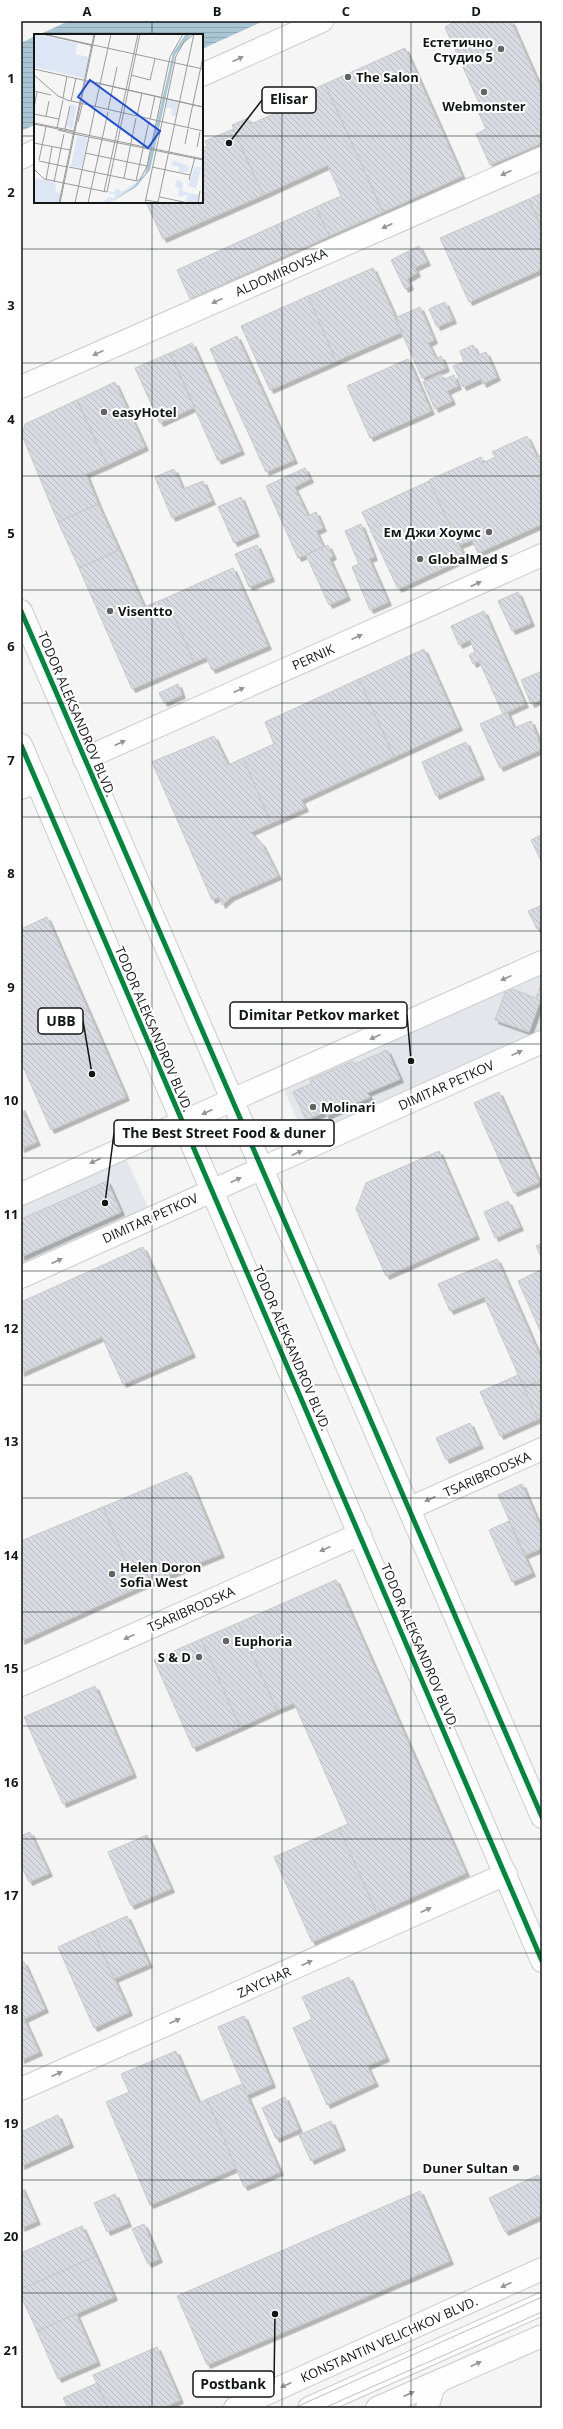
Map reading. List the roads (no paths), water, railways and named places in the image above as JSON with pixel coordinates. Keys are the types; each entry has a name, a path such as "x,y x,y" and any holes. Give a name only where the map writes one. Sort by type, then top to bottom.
{"street":[{"path":"203,75 322,21"},
{"path":"21,158 34,152"},
{"name":"ALDOMIROVSKA","path":"21,387 542,158"},
{"name":"PERNIK","path":"84,759 542,555"},
{"name":"TODOR ALEKSANDROV BLVD.","path":"21,611 261,1169 410,1508 542,1817"},
{"name":"TODOR ALEKSANDROV BLVD.","path":"21,745 29,784 212,1191 542,1961"},
{"path":"21,1194 542,962"},
{"name":"DIMITAR PETKOV","path":"21,1277 542,1042"},
{"name":"TSARIBRODSKA","path":"410,1508 542,1450"},
{"name":"TSARIBRODSKA","path":"21,1685 360,1534"},
{"name":"ZAYCHAR","path":"21,2090 506,1874"},
{"name":"KONSTANTIN VELICHKOV BLVD.","path":"235,2408 542,2269"},
{"path":"309,2408 542,2304"},
{"path":"377,2408 542,2336"},
{"path":"427,2408 433,2388 441,2380"}],"water":[{"path":"69,21 264,21 203,49 203,34 40,34"},
{"path":"34,36 34,125 21,131 21,43"}],"tram line":[{"path":"294,2408 542,2297"},
{"path":"324,2408 542,2312"}],"place":[{"name":"Естетично Студио 5","path":"501,49"},
{"name":"The Salon","path":"348,77"},
{"name":"Webmonster","path":"484,92"},
{"name":"Elisar","path":"229,143"},
{"name":"easyHotel","path":"104,412"},
{"name":"Ем Джи Хоумс","path":"489,532"},
{"name":"GlobalMed S","path":"420,559"},
{"name":"Visentto","path":"110,611"},
{"name":"Dimitar Petkov market","path":"411,1061"},
{"name":"UBB","path":"92,1074"},
{"name":"Molinari","path":"313,1107"},
{"name":"The Best Street Food & duner","path":"105,1203"},
{"name":"Helen Doron Sofia West","path":"112,1574"},
{"name":"Euphoria","path":"226,1641"},
{"name":"S & D","path":"199,1657"},
{"name":"Duner Sultan","path":"516,2168"},
{"name":"Postbank","path":"275,2314"}]}
